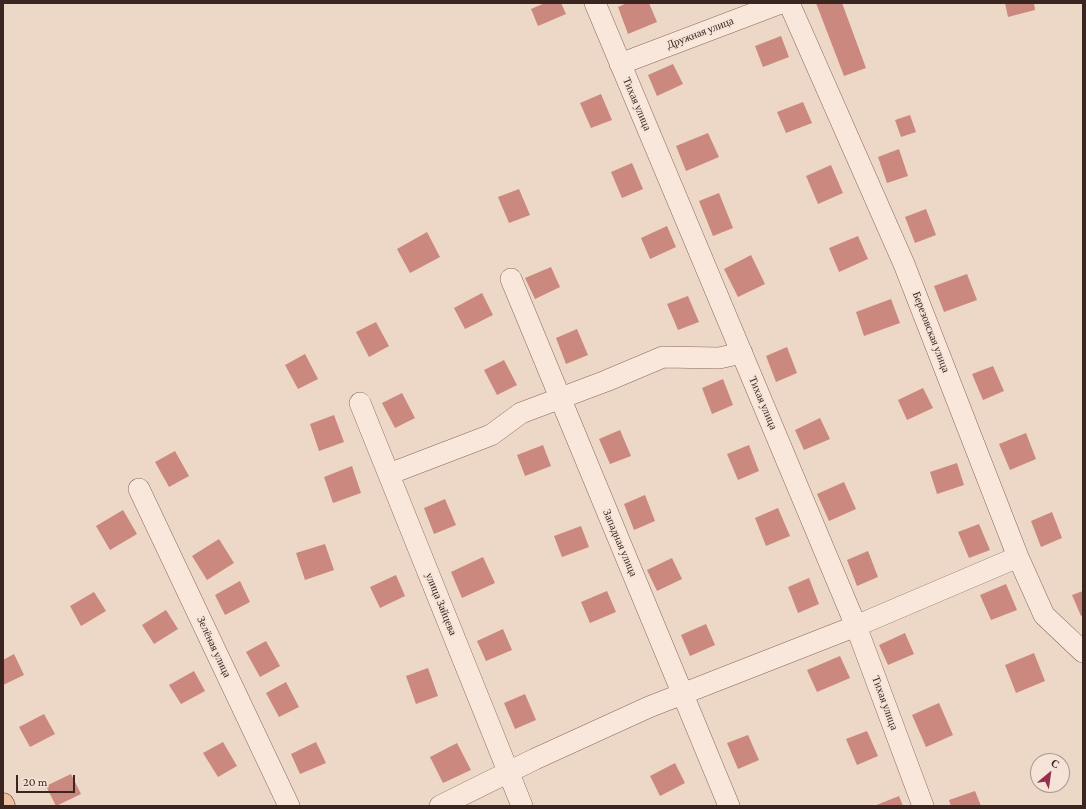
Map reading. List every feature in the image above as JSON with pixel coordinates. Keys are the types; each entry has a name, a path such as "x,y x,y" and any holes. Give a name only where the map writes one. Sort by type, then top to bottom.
{"street":[{"name":"Тихая улица","path":"595,3 856,626 923,806"},
{"name":"Дружная улица","path":"620,64 781,3"},
{"name":"Березовская улица","path":"789,3 904,264 1018,557 1044,615 1083,652"},
{"name":"Западная улица","path":"511,279 729,806"},
{"path":"389,474 491,434 521,413 606,381 663,357 719,358 742,353"},
{"name":"улица Зайцева","path":"360,403 522,806"},
{"name":"Зелёная улица","path":"139,489 289,806"},
{"path":"440,806 508,772 649,707 856,626 1018,557"}],"building":[{"path":"545,3 561,3 566,14 538,26 531,9"},
{"path":"627,3 649,3 657,22 628,34 618,7"},
{"path":"816,3 842,3 866,68 844,76"},
{"path":"1005,3 1034,3 1035,10 1008,17"},
{"path":"781,36 789,57 763,67 755,46"},
{"path":"673,64 683,84 657,96 648,75"},
{"path":"601,94 612,120 591,128 580,103"},
{"path":"803,102 812,123 786,133 777,112"},
{"path":"910,115 916,132 901,137 895,120"},
{"path":"708,133 719,157 686,171 676,146"},
{"path":"899,149 908,176 887,183 878,157"},
{"path":"632,163 643,189 622,198 611,172"},
{"path":"831,165 843,193 818,204 806,176"},
{"path":"519,189 530,215 509,223 498,197"},
{"path":"719,193 733,228 713,236 699,201"},
{"path":"926,209 936,235 915,243 905,217"},
{"path":"667,226 676,247 650,259 641,238"},
{"path":"427,232 440,257 410,273 397,249"},
{"path":"858,236 868,259 839,272 829,248"},
{"path":"751,255 765,284 738,297 724,269"},
{"path":"551,267 560,287 535,299 525,278"},
{"path":"967,274 977,300 944,312 934,286"},
{"path":"482,293 493,315 465,329 454,308"},
{"path":"688,296 699,322 678,330 667,304"},
{"path":"891,299 900,323 864,336 856,312"},
{"path":"376,322 389,346 369,357 356,332"},
{"path":"577,329 588,355 566,364 556,338"},
{"path":"787,347 797,373 776,382 766,356"},
{"path":"305,354 318,379 298,389 285,365"},
{"path":"504,360 517,385 497,395 484,370"},
{"path":"993,366 1004,391 983,400 972,374"},
{"path":"723,379 733,405 712,414 702,388"},
{"path":"923,388 933,408 907,420 898,400"},
{"path":"402,393 415,418 395,428 382,403"},
{"path":"334,415 344,442 319,451 310,424"},
{"path":"820,418 830,439 804,450 795,430"},
{"path":"620,430 631,456 610,464 599,439"},
{"path":"1026,433 1036,459 1010,470 999,444"},
{"path":"543,445 551,466 525,476 517,455"},
{"path":"749,445 759,471 738,480 727,454"},
{"path":"175,451 189,476 169,487 155,462"},
{"path":"957,463 964,485 937,494 930,472"},
{"path":"352,466 361,493 333,503 324,477"},
{"path":"844,482 856,509 829,521 817,494"},
{"path":"645,495 655,521 634,530 624,504"},
{"path":"445,499 456,525 434,534 424,508"},
{"path":"778,508 790,536 766,546 755,518"},
{"path":"123,510 137,534 110,550 96,526"},
{"path":"1052,512 1062,538 1041,547 1031,521"},
{"path":"979,524 990,550 969,558 958,532"},
{"path":"581,526 589,547 562,557 554,536"},
{"path":"219,539 234,563 207,580 192,556"},
{"path":"325,544 334,570 305,580 296,553"},
{"path":"868,551 878,577 857,586 847,560"},
{"path":"483,557 495,583 462,598 451,572"},
{"path":"672,558 682,579 657,591 647,570"},
{"path":"396,575 405,596 380,608 370,587"},
{"path":"809,578 819,604 798,613 788,587"},
{"path":"240,581 250,602 225,615 215,595"},
{"path":"1006,584 1017,610 991,620 980,595"},
{"path":"607,591 616,612 590,623 581,602"},
{"path":"1083,591 1083,615 1081,616 1072,595"},
{"path":"94,592 106,611 81,626 70,606"},
{"path":"166,610 178,629 154,644 142,625"},
{"path":"706,624 715,645 690,656 681,635"},
{"path":"503,629 512,650 486,661 477,641"},
{"path":"905,633 914,654 888,665 879,645"},
{"path":"266,641 280,666 260,677 246,652"},
{"path":"1034,653 1045,681 1016,693 1005,665"},
{"path":"14,654 24,675 3,685 3,660"},
{"path":"840,656 850,678 817,692 807,670"},
{"path":"428,668 438,696 416,704 406,676"},
{"path":"194,671 205,691 181,704 169,685"},
{"path":"286,682 299,707 279,717 266,693"},
{"path":"525,694 536,720 515,729 504,703"},
{"path":"939,703 953,735 926,747 912,715"},
{"path":"44,714 55,734 30,747 19,727"},
{"path":"867,731 878,756 857,765 846,739"},
{"path":"748,735 759,760 738,769 727,743"},
{"path":"223,742 237,766 218,777 203,753"},
{"path":"316,742 326,763 300,774 291,754"},
{"path":"457,743 471,770 443,783 430,757"},
{"path":"675,763 685,783 660,796 650,776"},
{"path":"71,774 81,794 56,806 46,786"},
{"path":"975,791 981,806 951,806 949,800"},
{"path":"899,796 903,806 874,806"}]}
